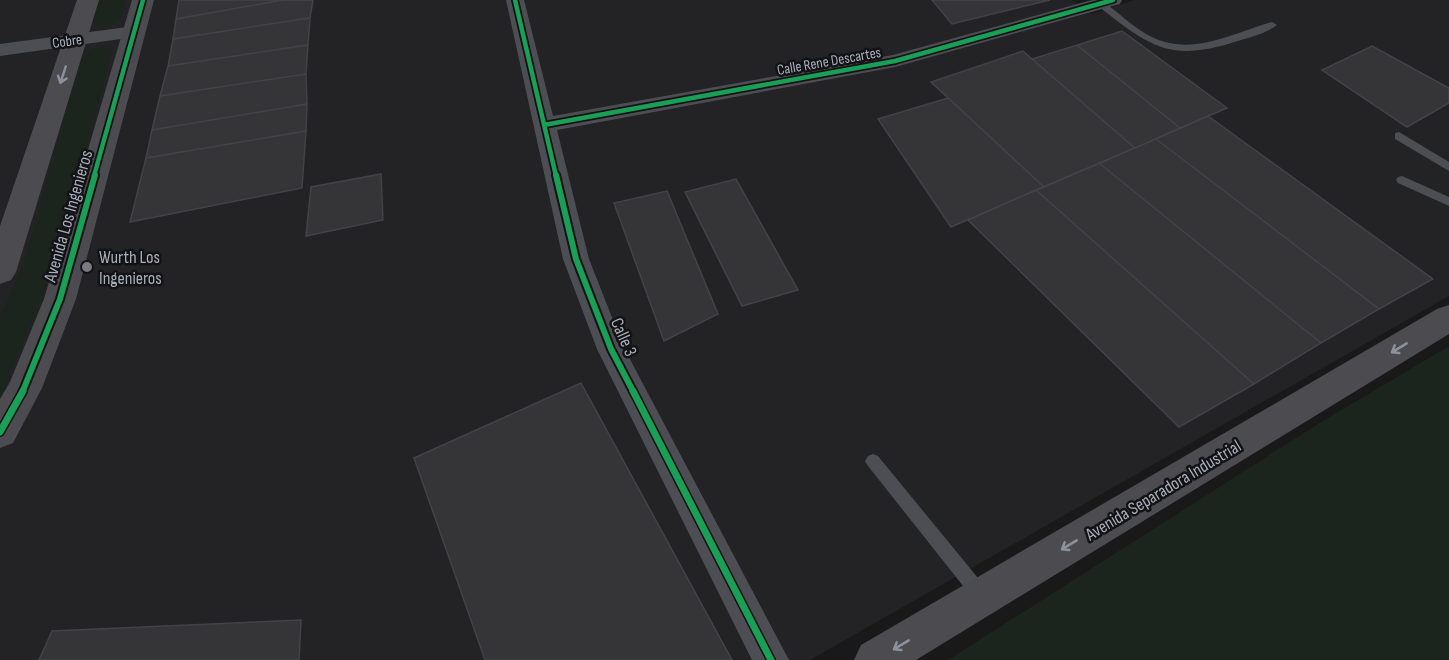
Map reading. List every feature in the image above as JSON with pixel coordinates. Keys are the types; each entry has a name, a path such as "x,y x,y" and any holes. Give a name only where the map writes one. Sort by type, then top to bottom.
{"street":[{"path":"0,272 88,0"},
{"name":"Avenida Los Ingenieros","path":"0,432 25,388 60,298 143,0"},
{"name":"Calle 3","path":"515,0 576,258 611,349 771,660"},
{"name":"Calle Rene Descartes","path":"544,125 896,62 1094,3"},
{"name":"Cobre","path":"0,50 135,32"},
{"name":"Avenida Separadora Industrial","path":"876,660 1449,318"}],"lane":[{"path":"1094,3 1150,39 1165,45 1204,46 1225,43 1272,25"},
{"path":"1399,136 1449,167"},
{"path":"1402,180 1449,202"},
{"path":"873,461 983,597"}],"shaded area":[{"path":"0,0 1072,0 1092,14 1134,0 1449,0 1449,296 810,660 0,660"},
{"path":"100,0 126,0 121,19 111,24 98,26 93,22"},
{"path":"106,46 113,49 58,259 0,399 0,317 23,266 81,55 92,49"},
{"path":"1449,346 1449,660 948,660 1318,424"}],"building":[{"path":"179,0 283,0 176,19"},
{"path":"283,0 313,0 310,18 173,39 176,19"},
{"path":"932,0 1050,0 952,24"},
{"path":"310,18 308,45 168,66 173,39"},
{"path":"1122,31 1227,108 1180,128 1077,45"},
{"path":"308,45 306,74 160,96 168,66"},
{"path":"1077,45 1180,128 1135,148 1032,59"},
{"path":"1372,46 1449,88 1449,103 1407,127 1322,70"},
{"path":"1023,51 1135,148 1044,187 931,82"},
{"path":"306,74 307,104 152,130 160,96"},
{"path":"948,98 1044,187 951,227 878,119"},
{"path":"307,104 306,131 146,158 152,130"},
{"path":"1208,116 1433,279 1379,309 1156,139"},
{"path":"306,131 302,188 130,222 146,158"},
{"path":"1156,139 1379,309 1321,343 1099,163"},
{"path":"1099,163 1321,343 1254,384 1036,190"},
{"path":"381,174 383,220 306,236 311,187"},
{"path":"736,179 798,290 742,306 685,192"},
{"path":"1036,190 1254,384 1179,427 968,220"},
{"path":"667,191 718,314 664,341 614,203"},
{"path":"581,383 732,660 485,660 414,458"},
{"path":"301,620 299,660 39,660 52,631"}],"cycle path":[{"path":"0,432 25,388 60,299 143,0"},
{"path":"515,0 576,259 611,349 771,660"},
{"path":"544,125 895,61 1113,0"}],"place":[{"name":"Wurth Los Ingenieros","path":"87,267"}]}
